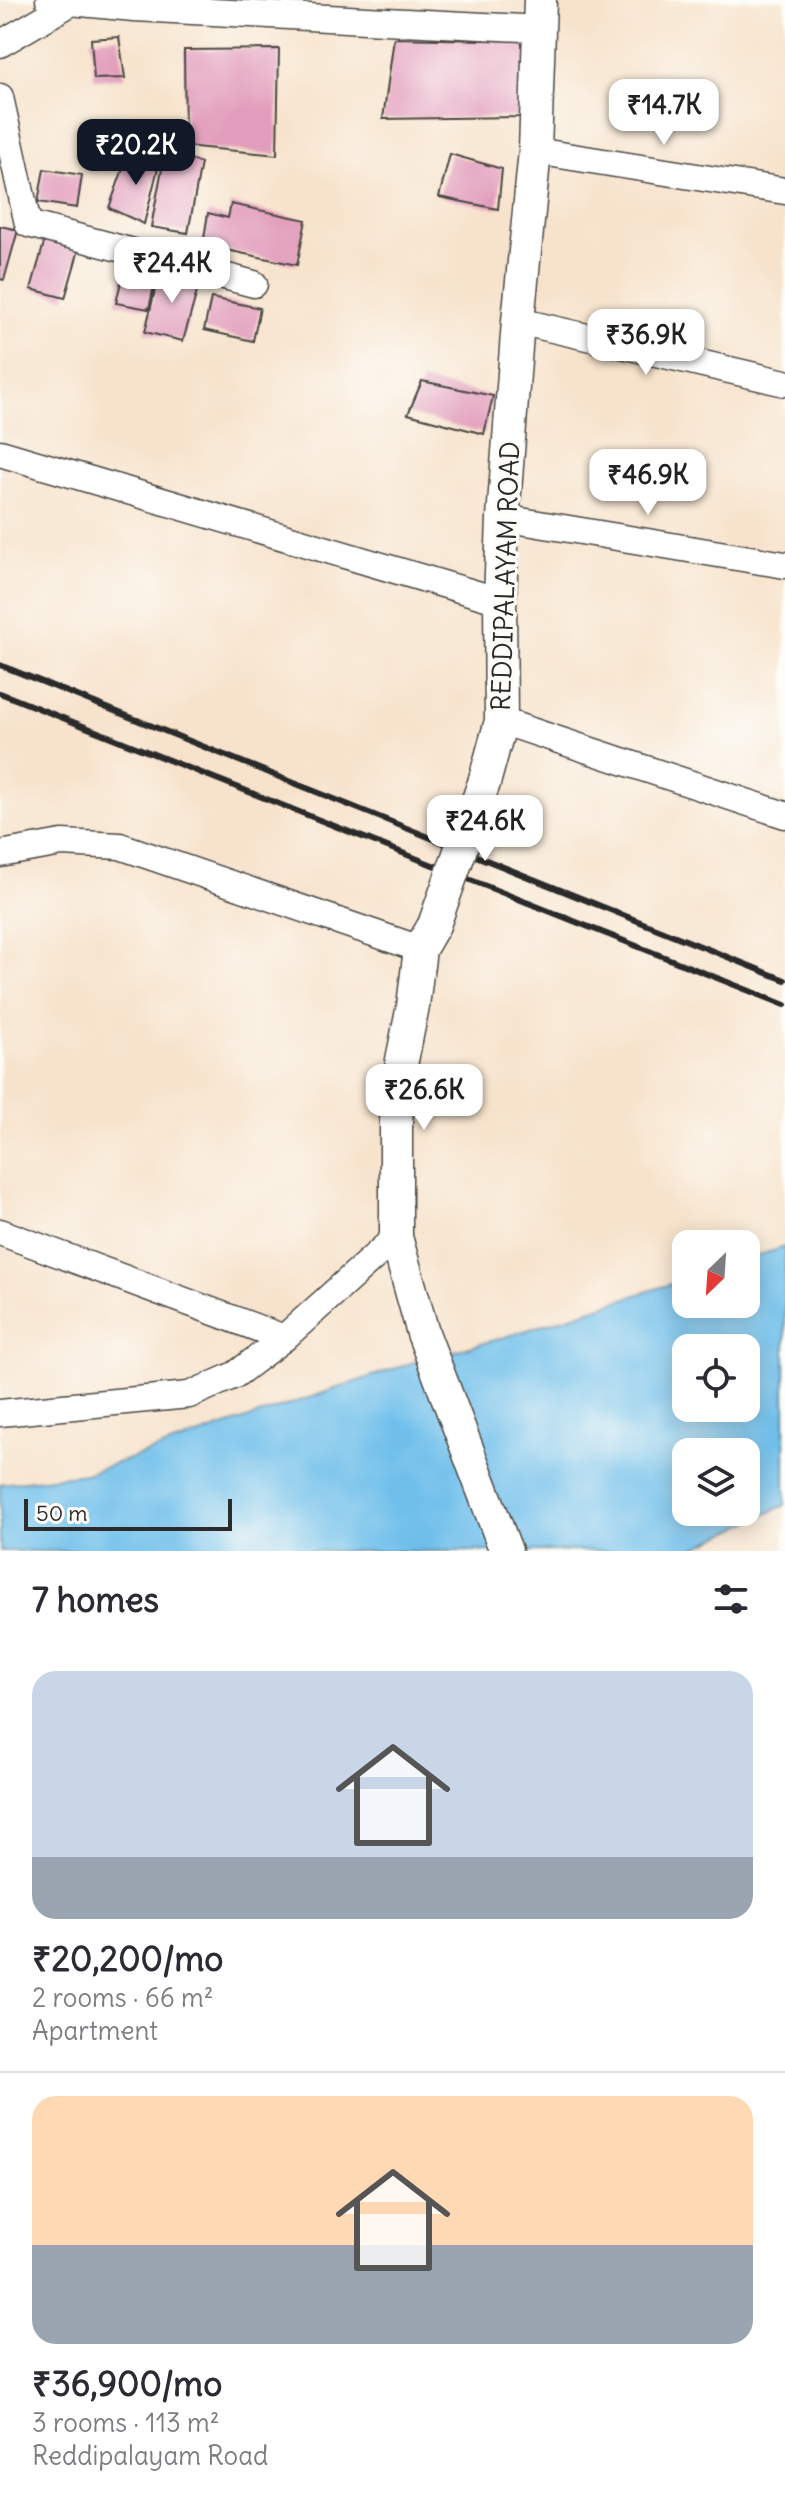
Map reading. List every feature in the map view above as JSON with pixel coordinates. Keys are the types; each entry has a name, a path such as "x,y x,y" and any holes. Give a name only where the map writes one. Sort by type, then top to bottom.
{"street":[{"path":"0,44 60,1 134,8 540,14"},
{"name":"REDDIPALAYAM ROAD","path":"506,1551 423,1333 396,1237 396,1121 402,1060 427,937 484,783 501,721 503,518 535,151 540,14"},
{"path":"0,97 28,224 254,284"},
{"path":"535,151 785,191"},
{"path":"518,321 785,383"},
{"path":"0,453 500,601"},
{"path":"503,518 785,565"},
{"path":"501,721 785,815"},
{"path":"0,854 62,843 120,846 427,937"},
{"path":"0,1232 284,1338"},
{"path":"0,1413 189,1395 235,1375 284,1338 396,1237"}],"water":[{"path":"785,1247 785,1505 760,1517 760,1438 672,1438 672,1526 741,1526 688,1551 0,1551 0,1484 85,1474 414,1362 502,1338 672,1283 672,1318 760,1318 760,1255"}],"building":[{"path":"119,37 125,78 94,79 91,39"},
{"path":"394,38 529,41 522,117 383,119"},
{"path":"279,49 277,155 185,146 184,50"},
{"path":"165,153 201,163 188,233 151,227"},
{"path":"450,154 502,169 498,209 439,197"},
{"path":"128,155 161,156 144,224 109,208"},
{"path":"44,169 82,175 77,208 38,202"},
{"path":"231,204 306,220 297,265 203,245 208,213 228,218"},
{"path":"0,226 18,230 4,280 0,279"},
{"path":"46,236 80,246 65,298 31,289"},
{"path":"126,260 158,267 149,309 116,303"},
{"path":"160,269 200,281 183,341 145,332"},
{"path":"211,298 260,308 253,341 204,330"},
{"path":"422,381 493,396 484,434 408,414"}],"railway":[{"path":"0,665 785,980"},
{"path":"0,693 785,1005"}]}
